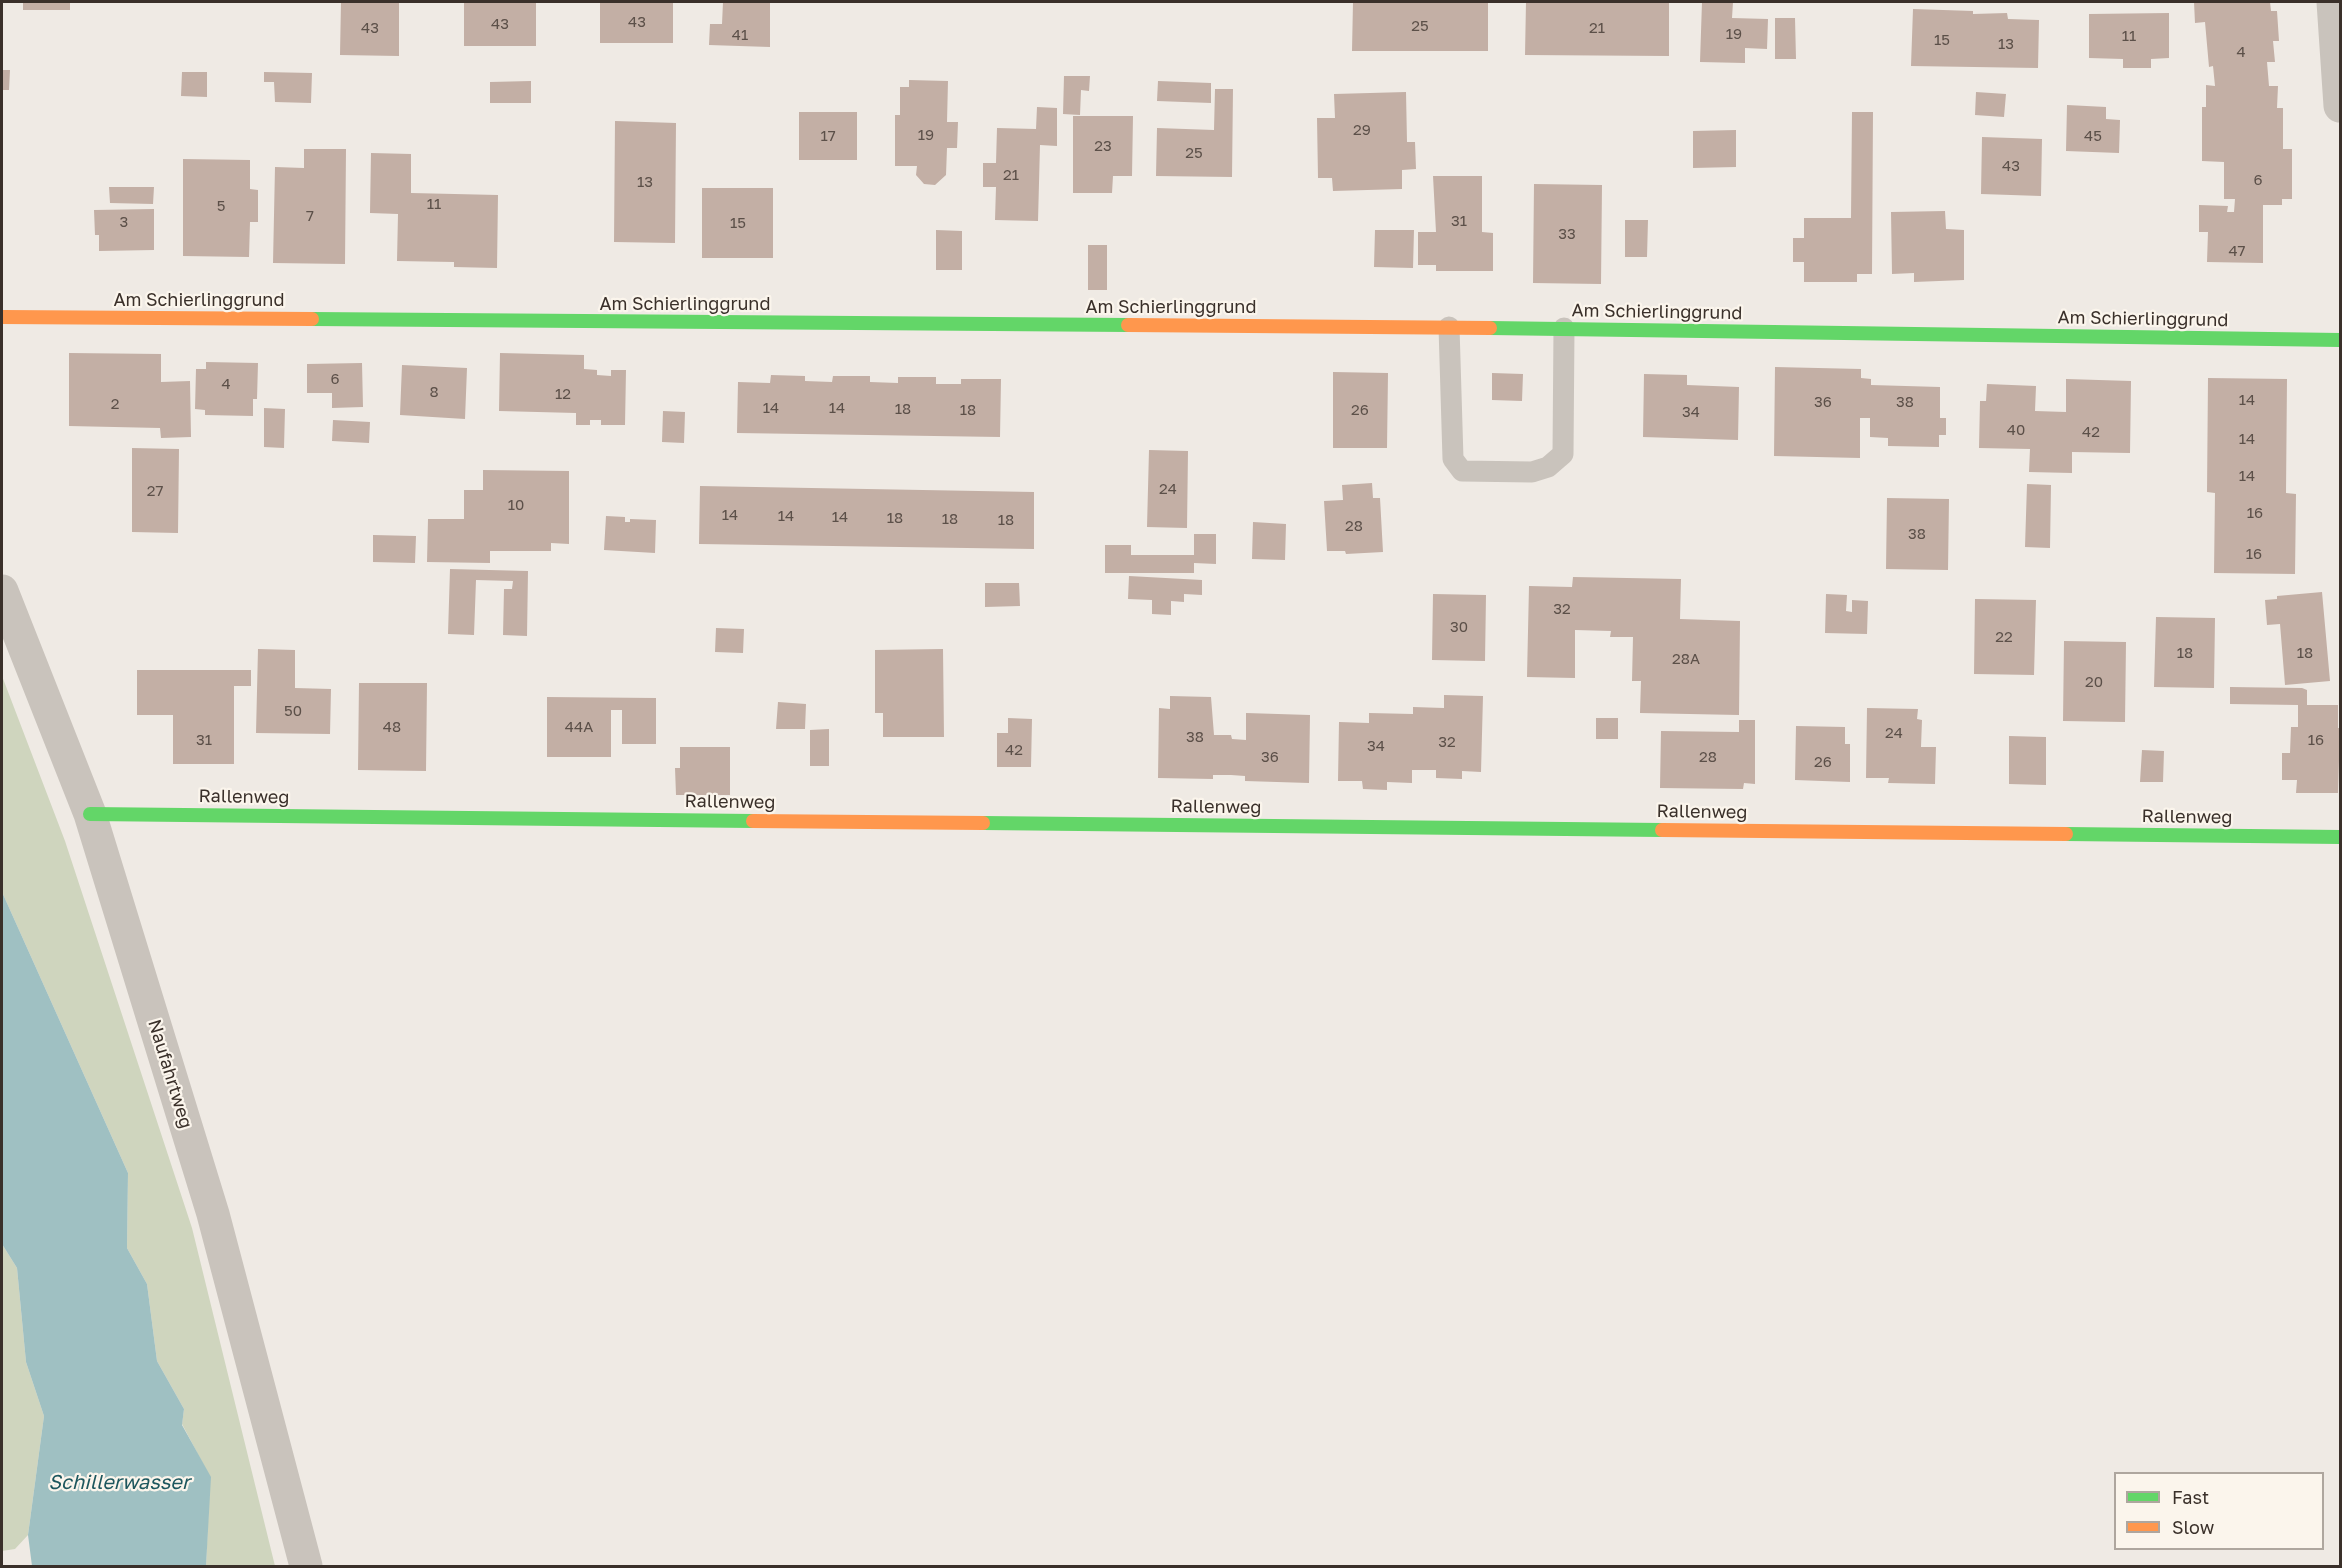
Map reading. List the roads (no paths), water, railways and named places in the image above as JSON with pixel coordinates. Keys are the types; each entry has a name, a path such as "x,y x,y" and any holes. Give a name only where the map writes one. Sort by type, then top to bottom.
{"street":[{"path":"2333,2 2340,106"},
{"name":"Am Schierlinggrund","path":"2,316 1564,328 2340,340"},
{"name":"Naufahrtweg","path":"2,591 90,814 213,1214 306,1566"},
{"name":"Rallenweg","path":"90,814 2340,837"}],"lane":[{"path":"1449,327 1453,459 1462,471 1532,472 1548,467 1563,454 1564,328"}],"water":[{"name":"Schillerwasser","path":"2,892 128,1173 127,1248 147,1284 157,1361 184,1409 182,1425 211,1477 206,1566 32,1566 28,1535 44,1416 26,1362 17,1268 2,1244"}]}
